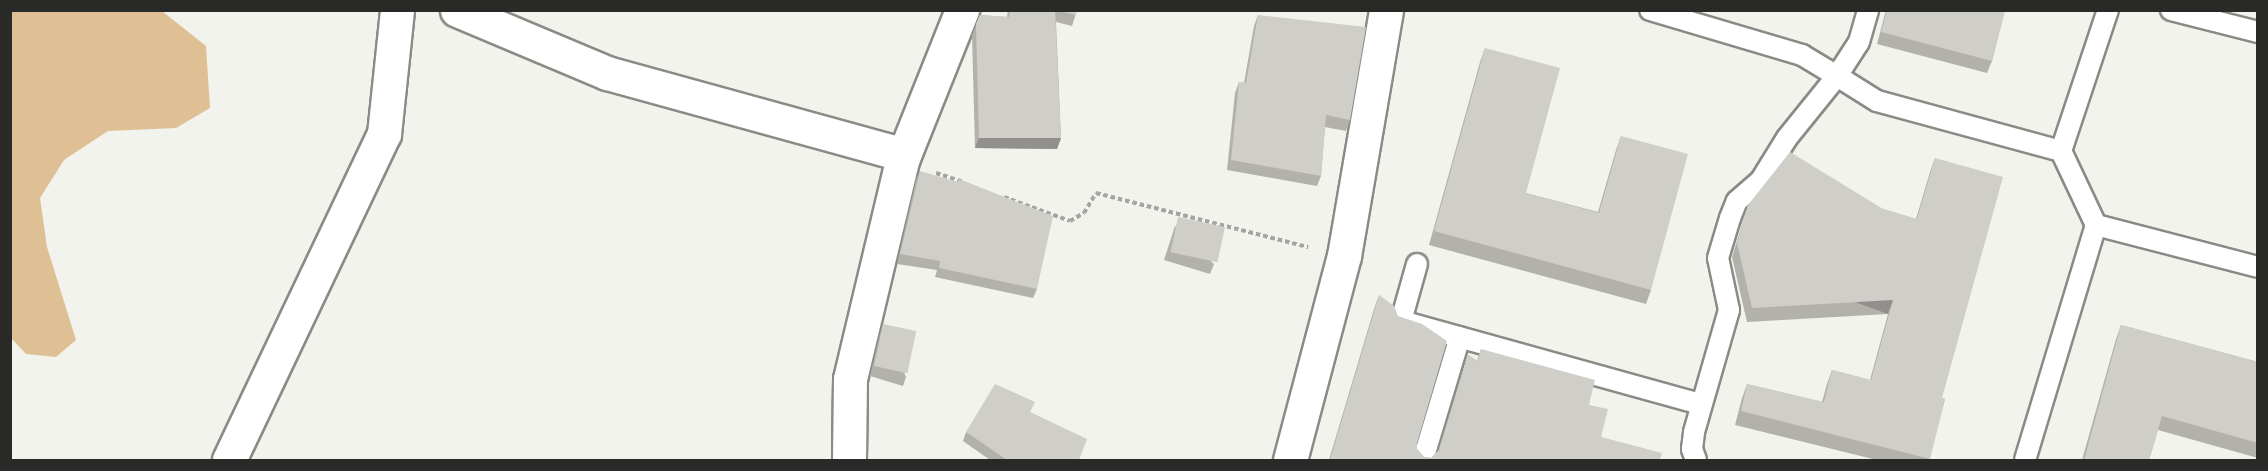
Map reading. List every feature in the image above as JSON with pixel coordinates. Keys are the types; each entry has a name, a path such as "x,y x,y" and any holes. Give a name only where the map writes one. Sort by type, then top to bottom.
{"street":[{"path":"229,460 384,134 397,10"},
{"path":"457,10 607,73 903,158"},
{"path":"849,460 850,379 903,158 962,10"},
{"path":"1290,460 1344,256 1386,10"}],"lane":[{"path":"1650,10 1802,55 1819,62 1836,76 1877,101 2061,152"},
{"path":"1696,460 1692,449 1701,404 1729,310 1718,258 1730,218 1737,201 1761,180 1787,138 1836,76 1859,42 1868,10"},
{"path":"2025,460 2096,225 2061,152 2108,10"},
{"path":"2171,10 2258,32"},
{"path":"2096,225 2258,267"},
{"path":"1418,264 1401,321 1701,404"},
{"path":"1423,460 1460,337"}],"path":[{"path":"903,158 969,184"},
{"path":"992,193 1070,221 1084,213 1096,193 1344,256"}],"shaded area":[{"path":"10,11 162,11 206,46 210,108 176,128 108,131 64,160 40,198 47,247 76,340 56,357 26,354 11,338"}],"building":[{"path":"1010,10 1055,10 1061,138 979,138 976,24 980,15 1009,17"},
{"path":"1056,10 1077,10 1076,15"},
{"path":"1887,10 2005,10 1992,61 1881,32"},
{"path":"1258,15 1366,27 1350,120 1326,115 1321,176 1231,160 1239,82 1246,83"},
{"path":"1485,48 1560,68 1526,193 1599,213 1621,136 1688,154 1651,290 1434,231"},
{"path":"1790,152 1883,209 1917,219 1935,158 2003,177 1942,398 1945,399 1930,459 1741,411 1747,384 1824,402 1832,370 1871,380 1893,300 1752,308 1737,243 1748,205"},
{"path":"920,171 958,182 959,179 1053,216 1037,289 939,268 940,261 900,254"},
{"path":"1178,217 1225,227 1217,262 1171,252"},
{"path":"1379,295 1394,306 1398,316 1422,324 1447,341 1417,443 1417,449 1424,457 1431,458 1439,450 1468,355 1478,361 1481,349 1595,380 1589,405 1608,409 1601,437 1662,453 1660,460 1330,460"},
{"path":"883,324 916,331 907,373 874,366"},
{"path":"2121,325 2258,362 2258,443 2162,416 2149,460 2084,460"},
{"path":"995,384 1035,402 1030,412 1087,439 1079,460 1007,460 966,432"}]}
